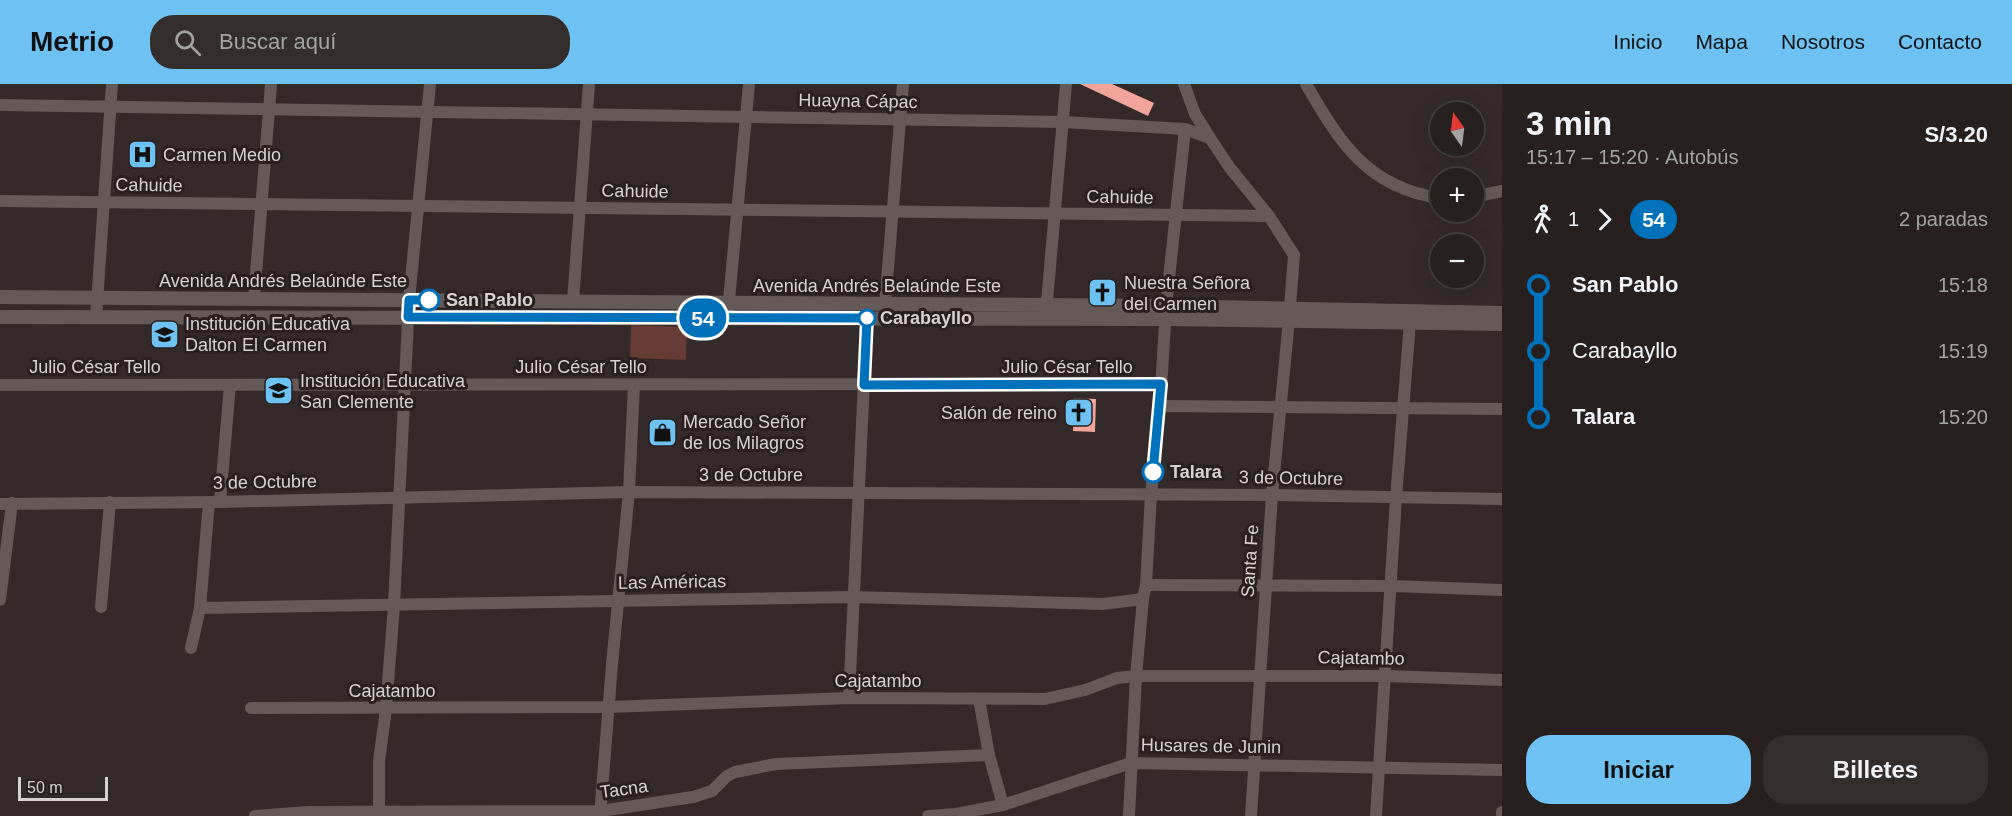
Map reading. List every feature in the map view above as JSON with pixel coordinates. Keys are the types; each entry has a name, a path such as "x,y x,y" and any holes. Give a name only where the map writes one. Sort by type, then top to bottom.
{"street":[{"path":"96,317 112,84"},
{"path":"254,299 271,84"},
{"path":"379,814 379,761 386,709 394,605 409,300 430,84"},
{"path":"573,301 589,84"},
{"path":"728,318 749,84"},
{"path":"885,304 903,84"},
{"path":"1046,312 1066,84"},
{"name":"Santa Fe","path":"1184,84 1195,114 1210,138 1230,168 1269,216 1293,255 1290,314 1272,495 1251,816"},
{"path":"1306,84 1338,136 1373,173 1417,195 1430,197"},
{"name":"Huayna Cápac","path":"0,105 1063,122 1185,129 1210,138"},
{"path":"1129,816 1136,676 1146,585 1166,312 1185,129"},
{"path":"1484,195 1502,191"},
{"name":"Cahuide","path":"0,201 1269,216"},
{"name":"Avenida Andrés Belaúnde Este","path":"0,297 885,304 1046,312"},
{"name":"Avenida Andrés Belaúnde Este","path":"0,316 867,318 1046,312 1502,313"},
{"name":"Avenida Andrés Belaúnde Este","path":"1290,314 1410,322 1502,324"},
{"path":"849,698 867,318"},
{"path":"1376,816 1396,498 1410,322"},
{"name":"Julio César Tello","path":"0,385 1161,384"},
{"path":"191,648 200,608 230,385"},
{"path":"601,814 617,601 629,492 634,385"},
{"path":"1160,406 1502,409"},
{"name":"3 de Octubre","path":"6,503 214,502 629,492 1151,494 1502,499"},
{"path":"101,606 110,502"},
{"path":"0,600 6,503"},
{"path":"1146,585 1392,586 1502,590"},
{"name":"Las Américas","path":"200,608 854,597 1104,604 1143,599"},
{"name":"Cajatambo","path":"251,708 609,707 849,698 1046,699 1085,690 1117,678 1136,676 1386,676 1502,680"},
{"path":"980,699 989,755 1003,805"},
{"name":"Tacna","path":"255,816 308,812 601,814 693,797 712,791 727,776 735,772 776,764 989,755"},
{"name":"Husares de Junin","path":"928,816 956,814 1003,805 1131,763 1502,770"}],"shaded area":[{"path":"631,325 687,327 686,360 630,358"}],"building":[{"path":"1080,84 1112,84 1154,103 1148,116"},
{"path":"1074,398 1096,399 1095,432 1073,431"}],"bus line":[{"name":"54","path":"429,300 409,300 408,317 867,318 864,385 1161,384 1153,472"}],"place":[{"name":"Carmen Medio","path":"142,155"},
{"name":"Nuestra Señora del Carmen","path":"1103,293"},
{"name":"San Pablo","path":"429,300"},
{"name":"Carabayllo","path":"867,318"},
{"name":"Institución Educativa Dalton El Carmen","path":"164,334"},
{"name":"Institución Educativa San Clemente","path":"279,391"},
{"name":"Salón de reino","path":"1078,413"},
{"name":"Mercado Señor de los Milagros","path":"662,432"},
{"name":"Talara","path":"1153,472"}]}
